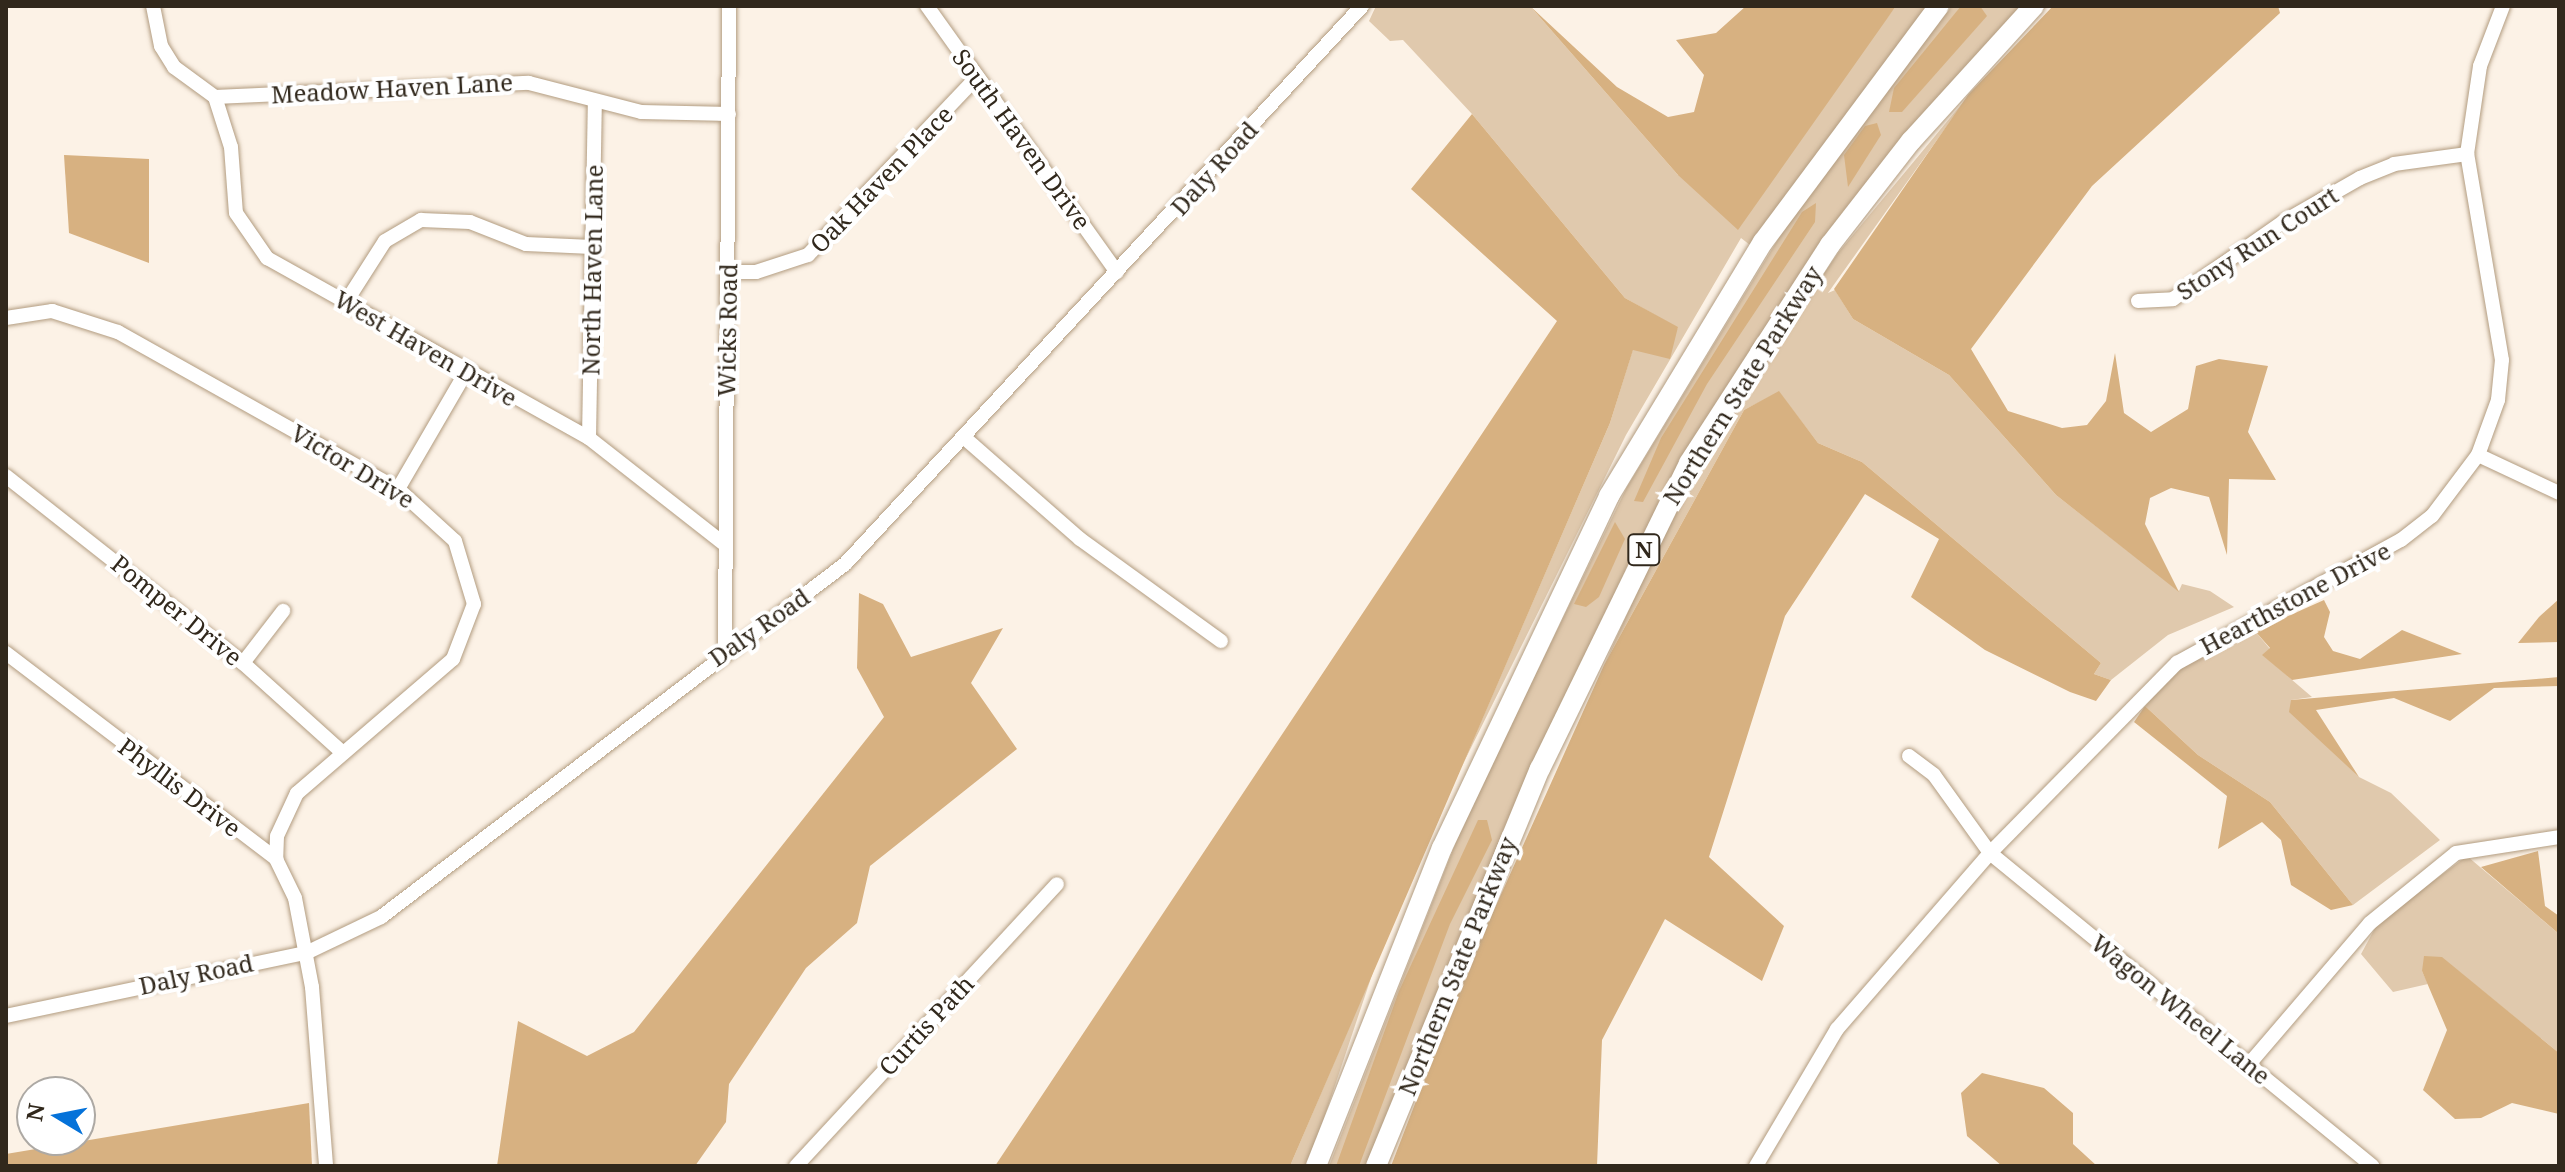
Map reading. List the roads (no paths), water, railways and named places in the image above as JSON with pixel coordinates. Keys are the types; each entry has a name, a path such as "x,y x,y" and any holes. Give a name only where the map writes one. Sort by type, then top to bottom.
{"highway":[{"name":"N","path":"1316,1166 1453,823 1609,496 1763,242 1939,6"},
{"name":"Northern State Parkway","path":"1376,1166 1534,782 1689,463 1848,222 2034,6"}],"street":[{"path":"153,6 161,46 174,67 215,97"},
{"name":"Wicks Road","path":"725,653 723,543 729,6"},
{"name":"South Haven Drive","path":"927,6 1117,272"},
{"name":"Daly Road","path":"6,1016 306,953 381,917 845,564 967,440 1362,6"},
{"name":"Hearthstone Drive","path":"1756,1166 1837,1029 1990,853 2177,663 2401,540 2432,516 2478,455 2498,400 2502,360 2467,154 2480,66 2503,6"},
{"name":"Oak Haven Place","path":"728,272 767,270 808,255 977,77"},
{"name":"Meadow Haven Lane","path":"215,97 491,81 529,83 595,102 729,114"},
{"name":"West Haven Drive","path":"215,97 231,147 236,213 248,237 267,258 466,372 589,438 723,543"},
{"name":"North Haven Lane","path":"589,438 595,102"},
{"name":"Stony Run Court","path":"2138,301 2173,299 2283,222 2360,178 2394,164 2467,154"},
{"path":"346,302 385,241 421,220 470,222 526,244 592,247"},
{"name":"Victor Drive","path":"6,318 52,311 96,321 398,489 455,541 474,604 453,659 297,793 277,836 276,859"},
{"path":"398,489 466,372"},
{"path":"967,440 1080,539 1221,641"},
{"path":"2478,455 2559,493"},
{"name":"Pomper Drive","path":"6,476 243,663 342,752"},
{"path":"243,663 283,611"},
{"name":"Phyllis Drive","path":"6,653 276,859 295,898 306,953 322,1057 326,1166"},
{"name":"Wagon Wheel Lane","path":"1909,756 1934,775 1990,853 2372,1166"},
{"path":"2250,1063 2370,923 2456,853 2559,837"},
{"name":"Curtis Path","path":"796,1166 1057,884"}]}
